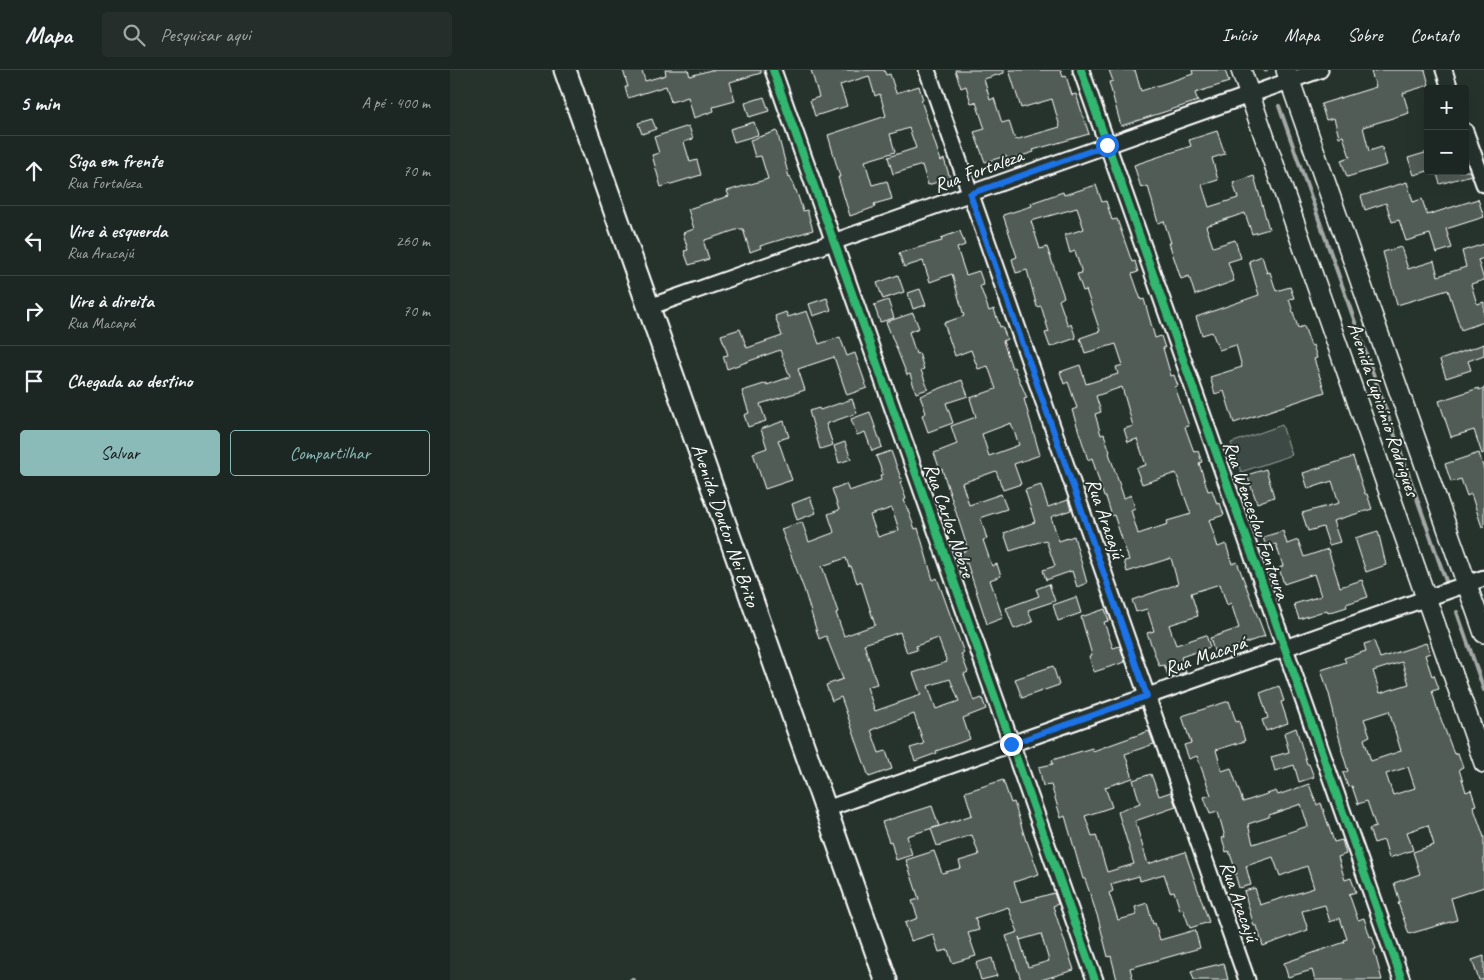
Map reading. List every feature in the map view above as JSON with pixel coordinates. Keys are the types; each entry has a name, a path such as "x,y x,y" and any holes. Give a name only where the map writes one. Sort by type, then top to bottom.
{"main road":[{"name":"Avenida Doutor Nei Brito","path":"565,70 886,980"}],"street":[{"name":"Rua Carlos Nobre","path":"774,70 1095,980"},
{"name":"Rua Aracajú","path":"927,70 1246,980"},
{"name":"Rua Wenceslau Fontoura","path":"1081,70 1402,980"},
{"name":"Avenida Lupicínio Rodrigues","path":"1242,70 1484,762"},
{"name":"Rua Fortaleza","path":"649,307 1250,95 1288,75 1320,70"},
{"path":"1444,70 1449,85"},
{"name":"Avenida Lupicínio Rodrigues","path":"1288,75 1475,581 1484,633"},
{"path":"1469,142 1484,184"},
{"name":"Rua Macapá","path":"826,809 1475,581"}],"shaded area":[{"path":"1282,425 1292,455 1241,472 1231,443"}],"building":[{"path":"623,70 642,70 645,81 666,75 665,70 688,70 690,76 711,70 761,70 761,73 730,82 735,101 713,107 714,111 694,118 688,97 671,102 666,86 628,98 625,87 628,87"},
{"path":"811,70 884,70 886,75 890,74 896,93 919,86 923,100 921,100 941,161 944,159 950,178 928,185 922,165 893,174 888,157 916,148 909,128 890,134 895,152 865,161 872,185 887,181 892,199 874,204 875,207 850,216 828,135 886,116 880,94 875,96 869,76 840,85 847,106 815,116 810,100 819,97"},
{"path":"955,70 1004,70 1004,73 984,79 990,100 994,98 1002,123 1009,121 1015,140 1060,127 1052,99 1021,108 1009,70 1061,70 1063,77 1066,76 1072,95 1076,94 1089,134 1033,150 1034,152 1008,160 1006,156 985,162 974,132 985,129 976,102 971,103 966,86 961,88"},
{"path":"1109,70 1135,70 1141,91 1193,74 1192,70 1225,70 1229,82 1195,93 1198,101 1121,126 1109,82 1113,81"},
{"path":"1378,70 1425,70 1429,85 1403,93 1409,113 1363,127 1369,151 1382,147 1387,165 1347,177 1341,160 1350,157 1343,136 1339,137 1334,118 1326,120 1321,104 1376,87 1371,72"},
{"path":"764,97 769,111 749,117 745,103"},
{"path":"652,119 656,129 642,134 638,123"},
{"path":"754,122 758,135 734,142 730,129"},
{"path":"689,126 693,139 684,142 690,162 697,160 701,175 661,187 652,155 659,153 654,137"},
{"path":"777,131 789,177 796,190 803,211 807,210 813,230 760,246 761,248 750,252 743,229 739,229 705,240 704,243 709,259 689,265 684,251 688,250 683,233 694,229 688,209 729,196 727,191 768,179 761,156 755,157 750,140"},
{"path":"1217,131 1225,154 1212,158 1218,180 1202,185 1209,207 1238,198 1233,183 1254,176 1269,229 1252,234 1245,213 1206,226 1213,247 1235,240 1241,258 1228,262 1234,281 1195,295 1189,276 1181,279 1164,221 1158,223 1148,186 1141,188 1134,165 1191,146 1189,140"},
{"path":"1424,153 1424,172 1414,175 1408,158"},
{"path":"1469,171 1471,175 1440,184 1437,175 1469,175"},
{"path":"1407,182 1413,202 1422,199 1427,215 1478,199 1484,217 1446,229 1452,248 1436,253 1430,234 1406,241 1399,220 1392,222 1386,203 1365,210 1361,196"},
{"path":"1096,185 1102,202 1106,201 1112,220 1117,219 1132,262 1135,261 1138,272 1132,274 1141,300 1144,299 1155,338 1161,336 1171,376 1174,375 1178,386 1175,387 1189,426 1185,427 1194,452 1198,451 1202,462 1199,463 1208,491 1212,490 1217,504 1220,503 1224,515 1209,520 1218,547 1226,544 1232,564 1237,562 1265,636 1215,654 1210,638 1239,628 1231,603 1227,605 1220,584 1191,593 1198,616 1169,625 1176,645 1206,635 1210,647 1181,657 1186,672 1169,678 1164,665 1159,666 1147,633 1154,631 1147,609 1136,612 1132,600 1178,584 1171,558 1127,572 1124,561 1129,560 1114,515 1112,516 1106,497 1104,497 1092,458 1088,460 1072,410 1077,408 1068,382 1064,384 1060,372 1080,365 1086,384 1118,374 1116,367 1123,365 1116,344 1085,353 1080,338 1100,331 1086,290 1083,291 1077,274 1082,273 1075,251 1070,253 1065,235 1084,229 1077,208 1031,221 1040,249 1047,247 1064,297 1059,300 1068,326 1071,324 1076,338 1050,347 1045,333 1049,332 1041,306 1037,307 1027,270 1016,273 1012,259 1017,257 1003,215 1032,206 1031,203 1063,192 1064,195","holes":["1122,387 1133,426 1124,429 1128,442 1137,439 1146,465 1136,468 1142,484 1176,473 1191,514 1167,521 1168,524 1138,534 1131,510 1135,508 1131,495 1124,498 1104,434 1101,435 1095,414 1101,412 1096,396"]},
{"path":"960,231 965,245 957,248 966,275 979,271 984,285 980,286 989,311 994,309 1000,327 1002,326 1007,339 1003,341 1012,368 1014,367 1027,398 1024,399 1040,455 1014,464 1021,484 1003,490 996,471 962,483 969,505 1001,494 1007,509 982,517 981,519 987,539 983,540 992,566 997,564 1001,576 990,580 1003,618 987,624 967,563 965,564 961,552 968,550 942,469 940,470 934,453 957,444 951,426 976,417 970,398 996,389 988,366 978,369 971,350 955,356 944,323 964,316 952,274 930,282 923,261 904,267 899,253 942,241 941,238","holes":["1011,423 1019,445 989,456 982,434"]},
{"path":"1484,244 1484,258 1478,260 1484,280 1471,284 1477,304 1484,302 1484,322 1461,330 1448,290 1397,305 1383,252 1401,247 1408,269 1434,261 1438,276 1466,267 1462,251"},
{"path":"1262,256 1267,273 1270,272 1276,291 1290,287 1294,298 1289,299 1298,328 1304,326 1311,346 1313,345 1317,358 1314,359 1325,392 1234,423 1224,391 1215,394 1210,377 1242,367 1236,345 1219,350 1212,332 1202,335 1196,317 1259,295 1249,261"},
{"path":"898,275 904,292 883,299 877,283"},
{"path":"920,289 926,305 913,309 908,293"},
{"path":"827,298 831,310 813,316 809,304"},
{"path":"888,300 894,318 880,322 874,305"},
{"path":"807,311 819,344 840,337 847,356 855,353 867,388 847,395 834,357 798,369 805,390 760,404 766,421 748,427 744,415 749,413 742,391 790,377 780,350 727,369 723,356 728,355 721,335 740,329 747,348 782,336 775,316 786,312 788,317"},
{"path":"913,313 919,328 909,332 916,354 919,353 924,369 921,370 928,389 916,393 910,374 907,375 886,322"},
{"path":"1484,344 1484,355 1468,361 1471,370 1446,378 1440,360"},
{"path":"962,380 968,396 946,403 953,423 928,432 922,415 926,413 920,396"},
{"path":"1479,388 1479,390 1484,388 1484,453 1482,454 1474,430 1451,437 1439,401"},
{"path":"852,399 857,413 826,424 833,445 820,449 809,411 819,408 820,410"},
{"path":"870,412 882,447 872,451 865,432 857,435 851,419"},
{"path":"784,421 789,437 778,440 792,480 765,489 753,453 767,448 761,429"},
{"path":"845,442 851,459 839,463 834,446"},
{"path":"891,451 902,481 900,482 906,499 904,500 915,529 918,528 933,580 937,578 964,653 961,654 968,672 964,674 974,701 982,698 986,709 963,718 970,739 915,761 910,748 924,744 914,714 871,730 879,753 886,751 892,769 869,777 841,697 832,701 826,685 843,679 826,636 819,639 804,589 781,529 802,522 809,542 833,533 828,514 839,510 832,489 846,484 849,491 881,480 880,475 883,474 876,456","holes":["892,508 899,530 878,537 870,515","846,558 857,583 861,581 875,625 844,636 822,566","900,632 907,653 917,650 916,646 938,638 947,662 913,673 921,695 875,711 867,687 877,684 864,644","950,679 959,701 936,709 928,686"]},
{"path":"1479,453 1484,470 1484,527 1482,527 1471,494 1467,496 1461,479 1451,482 1445,464"},
{"path":"1353,457 1372,509 1333,521 1340,542 1329,545 1323,527 1308,531 1302,513 1339,503 1332,481 1308,489 1303,473"},
{"path":"1266,469 1274,497 1257,503 1247,475"},
{"path":"1041,485 1048,507 1068,500 1071,510 1051,517 1059,541 1074,536 1087,583 1077,587 1072,571 1046,580 1043,570 1055,566 1046,540 1010,551 1004,533 1035,522 1025,490"},
{"path":"810,497 816,513 797,520 792,504"},
{"path":"1283,531 1287,544 1298,540 1304,557 1328,549 1340,587 1362,580 1368,597 1346,604 1347,607 1328,613 1327,610 1299,619 1294,604 1321,596 1314,574 1284,584 1279,568 1283,566 1276,544 1266,547 1263,537"},
{"path":"1378,531 1386,565 1366,572 1355,538"},
{"path":"1049,584 1055,601 1028,610 1033,622 1014,629 1006,608 1039,596 1036,589"},
{"path":"1076,597 1081,613 1058,621 1053,605"},
{"path":"1105,609 1109,621 1104,622 1113,648 1120,646 1125,662 1094,672 1089,656 1092,655 1081,617"},
{"path":"1374,641 1380,658 1426,643 1430,653 1425,655 1432,676 1434,675 1439,689 1432,691 1454,754 1458,753 1463,767 1459,769 1466,792 1471,790 1476,805 1473,806 1484,837 1484,887 1451,898 1457,920 1409,934 1398,903 1400,902 1394,883 1420,874 1413,852 1434,845 1428,825 1407,832 1413,850 1389,858 1384,840 1374,843 1369,829 1376,827 1367,801 1358,804 1352,786 1348,787 1343,773 1348,771 1329,694 1321,670 1346,662 1344,658 1366,651 1364,644","holes":["1402,662 1409,684 1380,693 1373,671","1389,711 1401,751 1371,761 1364,739 1370,736 1364,719","1408,767 1415,788 1393,795 1386,774"]},
{"path":"1053,666 1059,685 1022,698 1015,679"},
{"path":"1279,686 1284,701 1281,702 1288,723 1266,731 1262,720 1268,718 1260,693"},
{"path":"1229,701 1236,722 1239,721 1245,741 1216,750 1222,771 1231,768 1243,802 1276,791 1278,795 1309,784 1317,805 1321,803 1334,842 1342,840 1346,854 1338,857 1345,880 1351,878 1356,892 1349,894 1358,920 1364,918 1370,937 1372,936 1382,980 1315,980 1312,970 1288,977 1284,963 1345,942 1344,940 1347,939 1340,918 1330,922 1325,905 1302,911 1308,930 1263,946 1257,926 1254,926 1244,891 1255,888 1260,905 1314,888 1307,866 1280,876 1273,857 1246,866 1251,885 1239,888 1235,874 1237,874 1229,851 1226,852 1222,838 1225,837 1218,812 1210,814 1204,797 1211,795 1197,756 1189,759 1184,745 1191,743 1182,716","holes":["1301,804 1308,826 1253,844 1248,824"]},
{"path":"1296,728 1307,764 1309,764 1314,777 1299,782 1294,765 1275,771 1271,757 1289,752 1284,733"},
{"path":"1149,731 1154,744 1125,754 1133,778 1105,787 1112,807 1085,816 1092,836 1096,835 1107,872 1134,864 1118,812 1140,803 1133,780 1151,774 1159,796 1171,792 1176,807 1135,821 1148,864 1185,852 1209,922 1190,928 1183,909 1180,910 1174,891 1170,892 1164,874 1140,881 1139,876 1111,884 1113,891 1109,893 1118,920 1137,915 1135,907 1147,903 1160,940 1195,930 1200,948 1130,968 1133,980 1117,980 1111,956 1108,957 1098,918 1085,879 1083,879 1065,816 1061,818 1051,785 1043,786 1039,767 1053,764 1052,760 1092,748 1093,751"},
{"path":"1003,780 1011,803 1014,802 1039,874 1014,882 1021,902 1054,893 1058,904 1053,906 1074,970 1041,980 1021,980 1006,936 1018,932 1008,907 975,918 979,930 968,933 976,956 952,963 948,950 939,952 933,934 911,941 905,923 918,918 912,901 919,899 906,860 934,851 942,873 961,868 959,861 979,855 972,835 937,846 931,829 972,815 965,792","holes":["1041,934 1049,961 1028,967 1019,937 1020,940"]},
{"path":"932,806 939,826 907,836 912,855 896,860 891,841 889,842 882,822"},
{"path":"1484,956 1484,980 1479,980 1472,960"},
{"path":"992,958 997,976 981,980 976,963"},
{"path":"1224,963 1228,980 1194,980 1191,971"}],"waterway":[{"path":"1279,106 1446,581"},
{"path":"1457,612 1484,690"}],"cycle path":[{"path":"773,70 1095,980"},
{"path":"1081,70 1402,980"}],"route":[{"path":"1011,744 1147,696 970,194 1107,145"}]}
